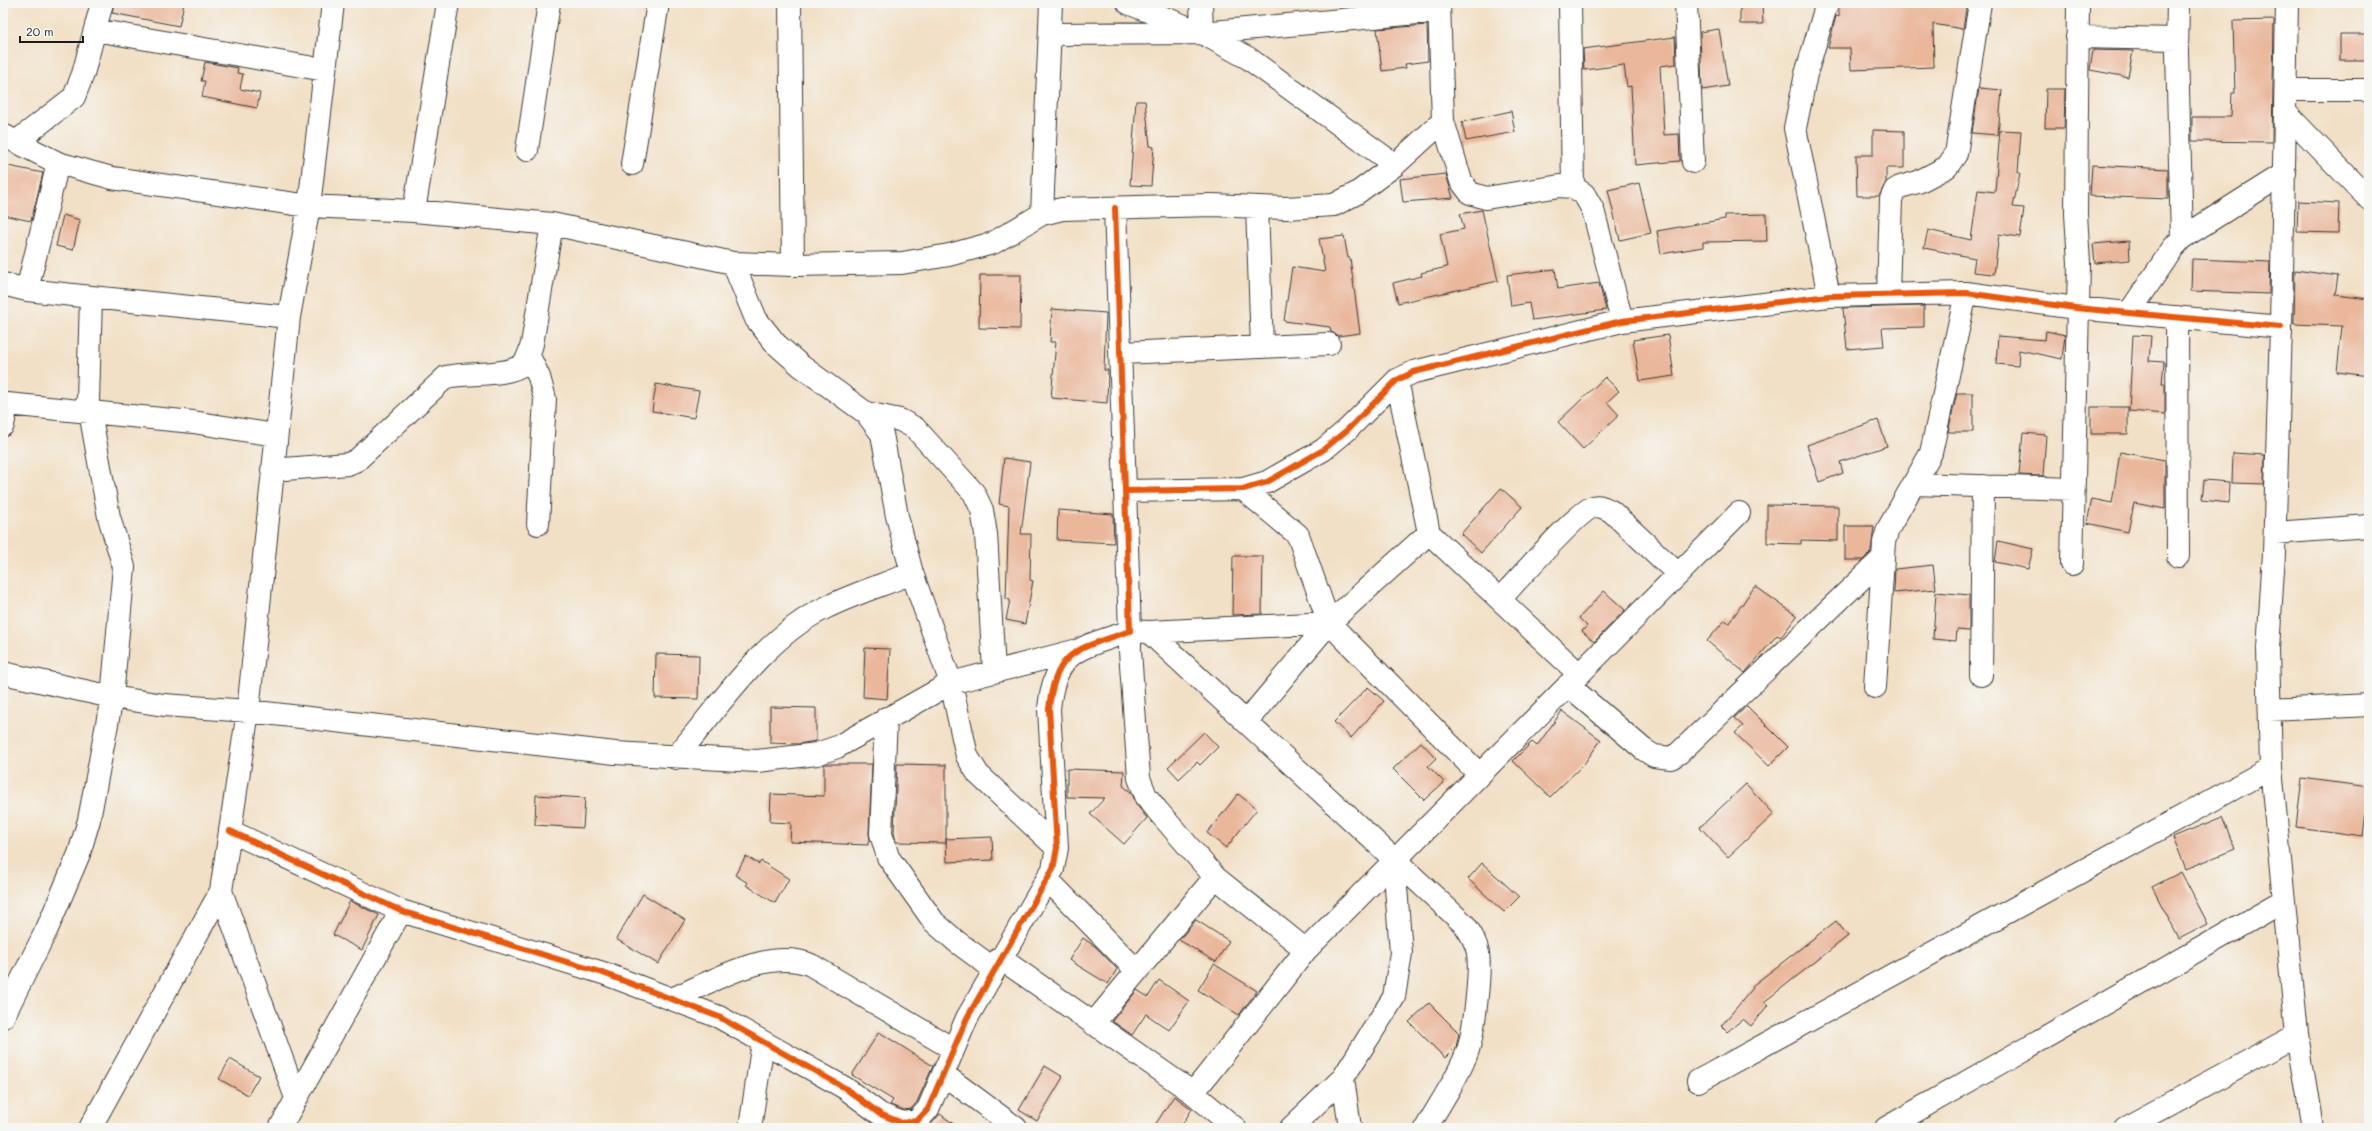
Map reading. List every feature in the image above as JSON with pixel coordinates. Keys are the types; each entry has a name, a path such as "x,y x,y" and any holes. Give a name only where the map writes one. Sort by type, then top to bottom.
{"street":[{"path":"10,139 74,97 83,74 102,3"},
{"path":"90,1128 221,891 248,711 275,435 289,317 309,206 333,3"},
{"path":"414,211 448,3"},
{"path":"527,150 549,3"},
{"path":"632,164 658,3"},
{"path":"790,3 792,265"},
{"path":"1042,214 1051,3"},
{"path":"1128,3 1202,33 1248,58 1395,165"},
{"path":"1201,3 1202,33"},
{"path":"1570,3 1573,187"},
{"path":"1686,3 1692,162"},
{"path":"1827,3 1806,74 1795,128 1829,296"},
{"path":"1888,294 1891,199 1895,190 1900,187 1918,182 1947,168 1956,154 1980,3"},
{"path":"2072,564 2076,308 2079,264 2076,214 2078,3"},
{"path":"2178,3 2177,39 2182,238"},
{"path":"2287,3 2282,327 2274,543 2268,649 2271,768 2297,1035 2312,1128"},
{"path":"1050,34 1202,33 1439,7 1443,121 1460,181 1470,193 1486,198 1560,186 1573,187 1584,194 1593,210 1622,321"},
{"path":"95,30 325,70"},
{"path":"2077,37 2177,39"},
{"path":"2286,90 2369,90"},
{"path":"2286,113 2369,199"},
{"path":"10,139 58,163 112,178 309,206 414,211 552,224 733,263 792,265 902,263 949,255 993,243 1042,214 1062,209 1212,205 1286,208 1334,206 1357,193 1395,165 1443,121"},
{"path":"28,290 58,163"},
{"path":"2129,313 2173,248 2182,238 2285,173"},
{"path":"1257,207 1262,347"},
{"path":"1115,208 1125,491 1140,631 1130,651 1139,778 1146,796 1216,877 1306,950"},
{"path":"272,470 348,464 357,460 446,377 458,374 512,370 523,364 529,356 552,224"},
{"path":"733,263 756,319 776,344 801,366 866,413 882,434 897,516 912,573 951,683 967,756 973,767 1057,848"},
{"path":"3,284 28,290 91,298 289,317"},
{"path":"1875,687 1884,542 1888,529 1931,453 1966,293"},
{"path":"1125,491 1243,489 1267,482 1323,450 1347,430 1397,380 1414,372 1622,321 1829,296 1966,293 2076,308 2282,327"},
{"path":"3,1017 48,929 79,854 89,820 112,698 124,567 109,517 90,407 91,298"},
{"path":"2177,318 2178,556"},
{"path":"1121,353 1329,344"},
{"path":"529,356 539,377 545,399 538,524"},
{"path":"1397,380 1429,533 1500,600 1574,680 1643,749 1654,756 1671,758 1679,753 1883,558"},
{"path":"4,411 90,407 275,435"},
{"path":"866,413 900,420 915,428 974,493 982,510 986,534 994,671"},
{"path":"1914,484 2073,489"},
{"path":"1982,675 1983,486"},
{"path":"1243,489 1298,535 1329,623 1479,774"},
{"path":"1500,600 1576,519 1592,507 1602,506 1610,511 1678,574"},
{"path":"1193,1093 1306,950 1739,513"},
{"path":"2274,543 2369,526"},
{"path":"1246,722 1329,623 1429,533"},
{"path":"675,758 745,674 783,636 824,608 912,573"},
{"path":"3,673 112,698 164,705 248,711 615,753 675,758 757,761 817,754 837,747 886,718 951,683 1074,651 1140,631 1329,623"},
{"path":"1140,631 1246,722 1466,925 1474,939 1478,954 1477,981 1468,1050 1459,1070 1426,1128"},
{"path":"230,831 401,911 603,973 719,1018 845,1088 875,1121 902,1126 917,1121 928,1109 967,1018 1053,869 1057,848 1049,709 1051,689 1057,671 1074,651"},
{"path":"2270,710 2369,705"},
{"path":"886,718 881,834 888,857 934,922 958,942 997,964 1093,1024 1193,1093 1235,1128"},
{"path":"1698,1081 2271,768"},
{"path":"1291,1128 1343,1078 1394,997 1401,953 1394,860"},
{"path":"1093,1024 1216,877"},
{"path":"1048,880 1137,971"},
{"path":"221,891 296,1098"},
{"path":"1886,1128 2284,901"},
{"path":"283,1127 296,1098 401,911"},
{"path":"672,999 739,970 783,959 799,960 811,965 953,1049"},
{"path":"2125,1128 2297,1035"},
{"path":"750,1128 763,1042"},
{"path":"943,1074 1016,1128"},
{"path":"1343,1078 1350,1128"}],"building":[{"path":"114,3 184,3 179,26 112,13"},
{"path":"1740,3 1762,3 1763,24 1740,24"},
{"path":"1839,3 1967,3 1963,29 1933,24 1934,67 1851,70 1850,48 1828,48 1836,16 1839,17"},
{"path":"2274,20 2272,142 2192,141 2192,117 2231,117 2232,93 2235,93 2233,21"},
{"path":"1427,25 1428,61 1405,64 1406,68 1382,71 1377,29"},
{"path":"1719,29 1728,86 1702,90 1700,32"},
{"path":"2340,34 2369,34 2369,60 2340,60"},
{"path":"1675,37 1676,64 1660,66 1664,135 1679,134 1680,161 1635,165 1631,86 1627,87 1624,65 1584,70 1583,49"},
{"path":"2093,50 2133,51 2128,77 2090,70"},
{"path":"205,62 238,68 237,73 243,74 240,89 260,93 257,108 202,97 205,81 201,81"},
{"path":"1979,88 2002,90 1998,135 1972,133"},
{"path":"2046,89 2065,89 2064,128 2045,128"},
{"path":"1136,101 1145,101 1150,146 1154,147 1151,186 1130,185"},
{"path":"1511,111 1515,132 1466,141 1462,122"},
{"path":"1873,130 1904,131 1904,168 1886,168 1886,182 1879,196 1857,196 1856,155 1873,155"},
{"path":"2000,130 2021,131 2018,173 2020,173 2013,207 2024,208 2020,237 1999,234 1994,274 1973,272 1975,258 1924,248 1928,230 1971,240 1978,190 1995,192"},
{"path":"3,165 43,173 31,221 3,215"},
{"path":"2092,165 2168,169 2168,199 2090,196"},
{"path":"1446,174 1453,198 1403,202 1400,179"},
{"path":"1639,183 1651,233 1620,240 1608,190"},
{"path":"2298,201 2339,203 2338,233 2297,232"},
{"path":"1482,210 1498,281 1398,303 1393,283 1422,276 1421,273 1447,267 1440,234 1464,229 1460,214"},
{"path":"1766,214 1767,241 1703,242 1703,247 1661,254 1657,231 1725,219 1725,215"},
{"path":"63,215 80,220 73,250 56,246"},
{"path":"1344,236 1348,258 1350,258 1360,333 1338,336 1331,332 1330,327 1284,321 1292,267 1325,272 1319,239"},
{"path":"2129,241 2130,260 2095,263 2093,244"},
{"path":"2192,259 2270,262 2269,294 2191,291"},
{"path":"1555,269 1558,289 1599,283 1606,310 1532,320 1529,303 1511,306 1507,275"},
{"path":"2295,270 2338,276 2335,295 2369,299 2369,376 2337,372 2342,326 2294,324"},
{"path":"980,275 1021,275 1020,329 979,328"},
{"path":"1924,306 1924,327 1882,328 1884,346 1847,349 1843,308"},
{"path":"1052,309 1106,313 1104,370 1108,370 1107,403 1051,398 1056,342 1050,342"},
{"path":"2046,331 2065,335 2062,359 2019,350 2018,366 1996,364 1998,336 2045,340"},
{"path":"1668,335 1674,376 1640,381 1633,340"},
{"path":"2133,335 2151,336 2149,361 2164,362 2162,384 2165,384 2165,414 2129,411"},
{"path":"1605,377 1619,391 1607,402 1619,415 1583,449 1558,422"},
{"path":"656,384 699,391 694,418 652,411"},
{"path":"1957,393 1973,393 1973,432 1948,432"},
{"path":"2091,407 2128,407 2128,434 2091,434"},
{"path":"1878,420 1887,446 1840,462 1843,473 1819,482 1807,445"},
{"path":"2023,433 2046,435 2043,476 2019,475"},
{"path":"2120,452 2165,460 2165,509 2134,503 2128,532 2087,523 2092,499 2112,503"},
{"path":"2233,453 2265,455 2264,484 2232,483"},
{"path":"1004,458 1030,462 1021,534 1031,534 1030,580 1033,581 1025,624 1006,620 1010,600 1006,599 1009,506 999,504"},
{"path":"2204,480 2230,482 2229,503 2202,500"},
{"path":"1501,488 1522,507 1481,553 1461,534"},
{"path":"1767,505 1838,506 1838,541 1801,540 1801,544 1767,543"},
{"path":"1058,510 1113,514 1114,543 1057,540"},
{"path":"1845,526 1874,526 1871,552 1863,560 1845,560"},
{"path":"1998,541 2033,549 2028,569 1995,562"},
{"path":"1233,556 1263,556 1262,614 1232,615"},
{"path":"1933,565 1936,589 1894,593 1895,569"},
{"path":"1755,586 1797,616 1781,637 1777,635 1745,673 1707,641 1725,620 1729,623"},
{"path":"1604,591 1625,610 1594,642 1582,631 1587,626 1579,618"},
{"path":"1936,592 1969,595 1969,631 1957,630 1956,641 1933,639"},
{"path":"865,648 890,649 887,699 863,697"},
{"path":"656,654 699,655 698,699 655,698"},
{"path":"1368,687 1384,701 1351,738 1334,722"},
{"path":"1747,706 1788,747 1769,766 1735,733 1743,726 1734,718"},
{"path":"770,707 816,708 816,741 798,744 770,743"},
{"path":"1562,711 1601,740 1584,764 1550,797 1513,761 1532,742 1537,746"},
{"path":"1204,732 1218,747 1200,765 1197,762 1179,779 1168,767"},
{"path":"1421,742 1436,758 1428,766 1444,782 1424,800 1393,769"},
{"path":"825,764 872,764 869,833 870,841 868,841 868,845 790,842 791,823 770,822 771,794 824,796"},
{"path":"897,764 946,765 946,843 896,842 894,832"},
{"path":"1067,769 1124,771 1123,786 1132,793 1136,804 1147,818 1124,844 1090,814 1105,798 1067,797"},
{"path":"2302,778 2369,787 2363,836 2296,827"},
{"path":"1746,784 1774,814 1728,857 1700,827"},
{"path":"1238,794 1257,809 1226,848 1207,833"},
{"path":"536,795 585,798 583,828 535,825"},
{"path":"2222,817 2235,849 2186,869 2173,837"},
{"path":"992,837 993,860 947,862 946,839"},
{"path":"746,856 759,864 761,861 789,879 775,903 746,885 748,883 735,875"},
{"path":"1482,863 1519,897 1504,912 1468,879"},
{"path":"2181,872 2208,924 2179,939 2152,887"},
{"path":"643,894 685,920 658,964 616,939"},
{"path":"350,901 379,915 362,950 333,935"},
{"path":"1196,920 1229,941 1216,962 1179,940"},
{"path":"1836,921 1848,936 1764,1002 1768,1005 1751,1026 1743,1019 1727,1032 1721,1026 1753,988 1752,986"},
{"path":"1083,938 1096,947 1117,969 1108,984 1069,960"},
{"path":"1214,964 1257,991 1239,1015 1198,990"},
{"path":"1159,980 1189,1001 1169,1030 1146,1014 1132,1035 1112,1021 1137,990 1148,997"},
{"path":"1429,1003 1459,1033 1456,1047 1445,1058 1409,1022"},
{"path":"879,1032 933,1066 917,1102 911,1109 904,1110 890,1105 893,1100 852,1075"},
{"path":"230,1059 259,1076 248,1095 219,1079"},
{"path":"1045,1066 1063,1077 1037,1121 1019,1110"},
{"path":"1174,1096 1192,1109 1180,1128 1153,1128"},
{"path":"940,1114 959,1128 928,1128"}],"cycle path":[{"path":"230,831 401,911 603,973 719,1017 845,1088 880,1114 902,1123 917,1121 928,1109 967,1018 1053,869 1057,848 1049,709 1052,689 1057,674 1064,662 1073,654 1097,642 1130,631 1115,208"},
{"path":"1125,491 1243,489 1267,482 1323,450 1347,430 1397,380 1414,372 1622,321 1829,296 1966,293 2076,308 2281,327"}]}
